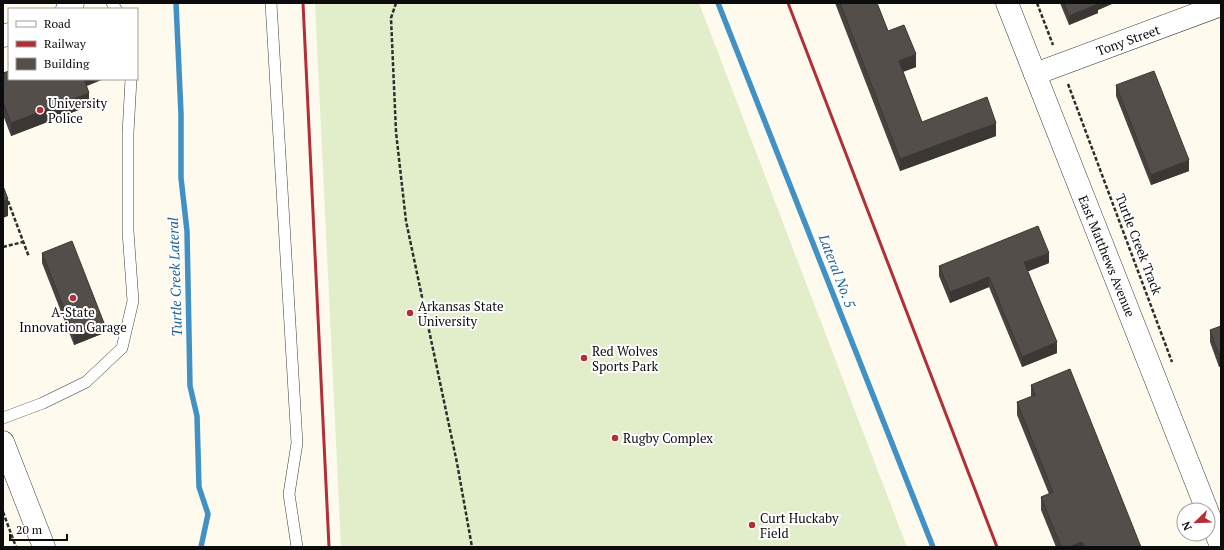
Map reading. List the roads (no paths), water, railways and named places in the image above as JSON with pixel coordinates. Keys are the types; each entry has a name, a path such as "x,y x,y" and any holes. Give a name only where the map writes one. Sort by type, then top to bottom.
{"street":[{"name":"East Matthews Avenue","path":"1006,3 1204,502"},
{"name":"Tony Street","path":"1035,74 1221,5"},
{"path":"3,442 44,547"},
{"path":"1216,533 1221,546"}],"lane":[{"path":"271,3 297,443 289,494 297,547"},
{"path":"3,418 43,403 86,382 122,348 132,301 128,231 128,133 132,80"}],"waterway":[{"name":"Turtle Creek Lateral","path":"176,3 181,114 181,178 187,231 190,386 197,416 199,487 208,514 201,547"},
{"name":"Lateral No. 5","path":"718,3 933,547"}],"railway":[{"path":"303,3 329,547"},
{"path":"788,3 997,547"}],"place":[{"name":"University Police","path":"40,110"},
{"name":"A-State Innovation Garage","path":"73,298"},
{"name":"Arkansas State University","path":"410,313"},
{"name":"Red Wolves Sports Park","path":"584,358"},
{"name":"Rugby Complex","path":"615,438"},
{"name":"Curt Huckaby Field","path":"752,525"}]}
